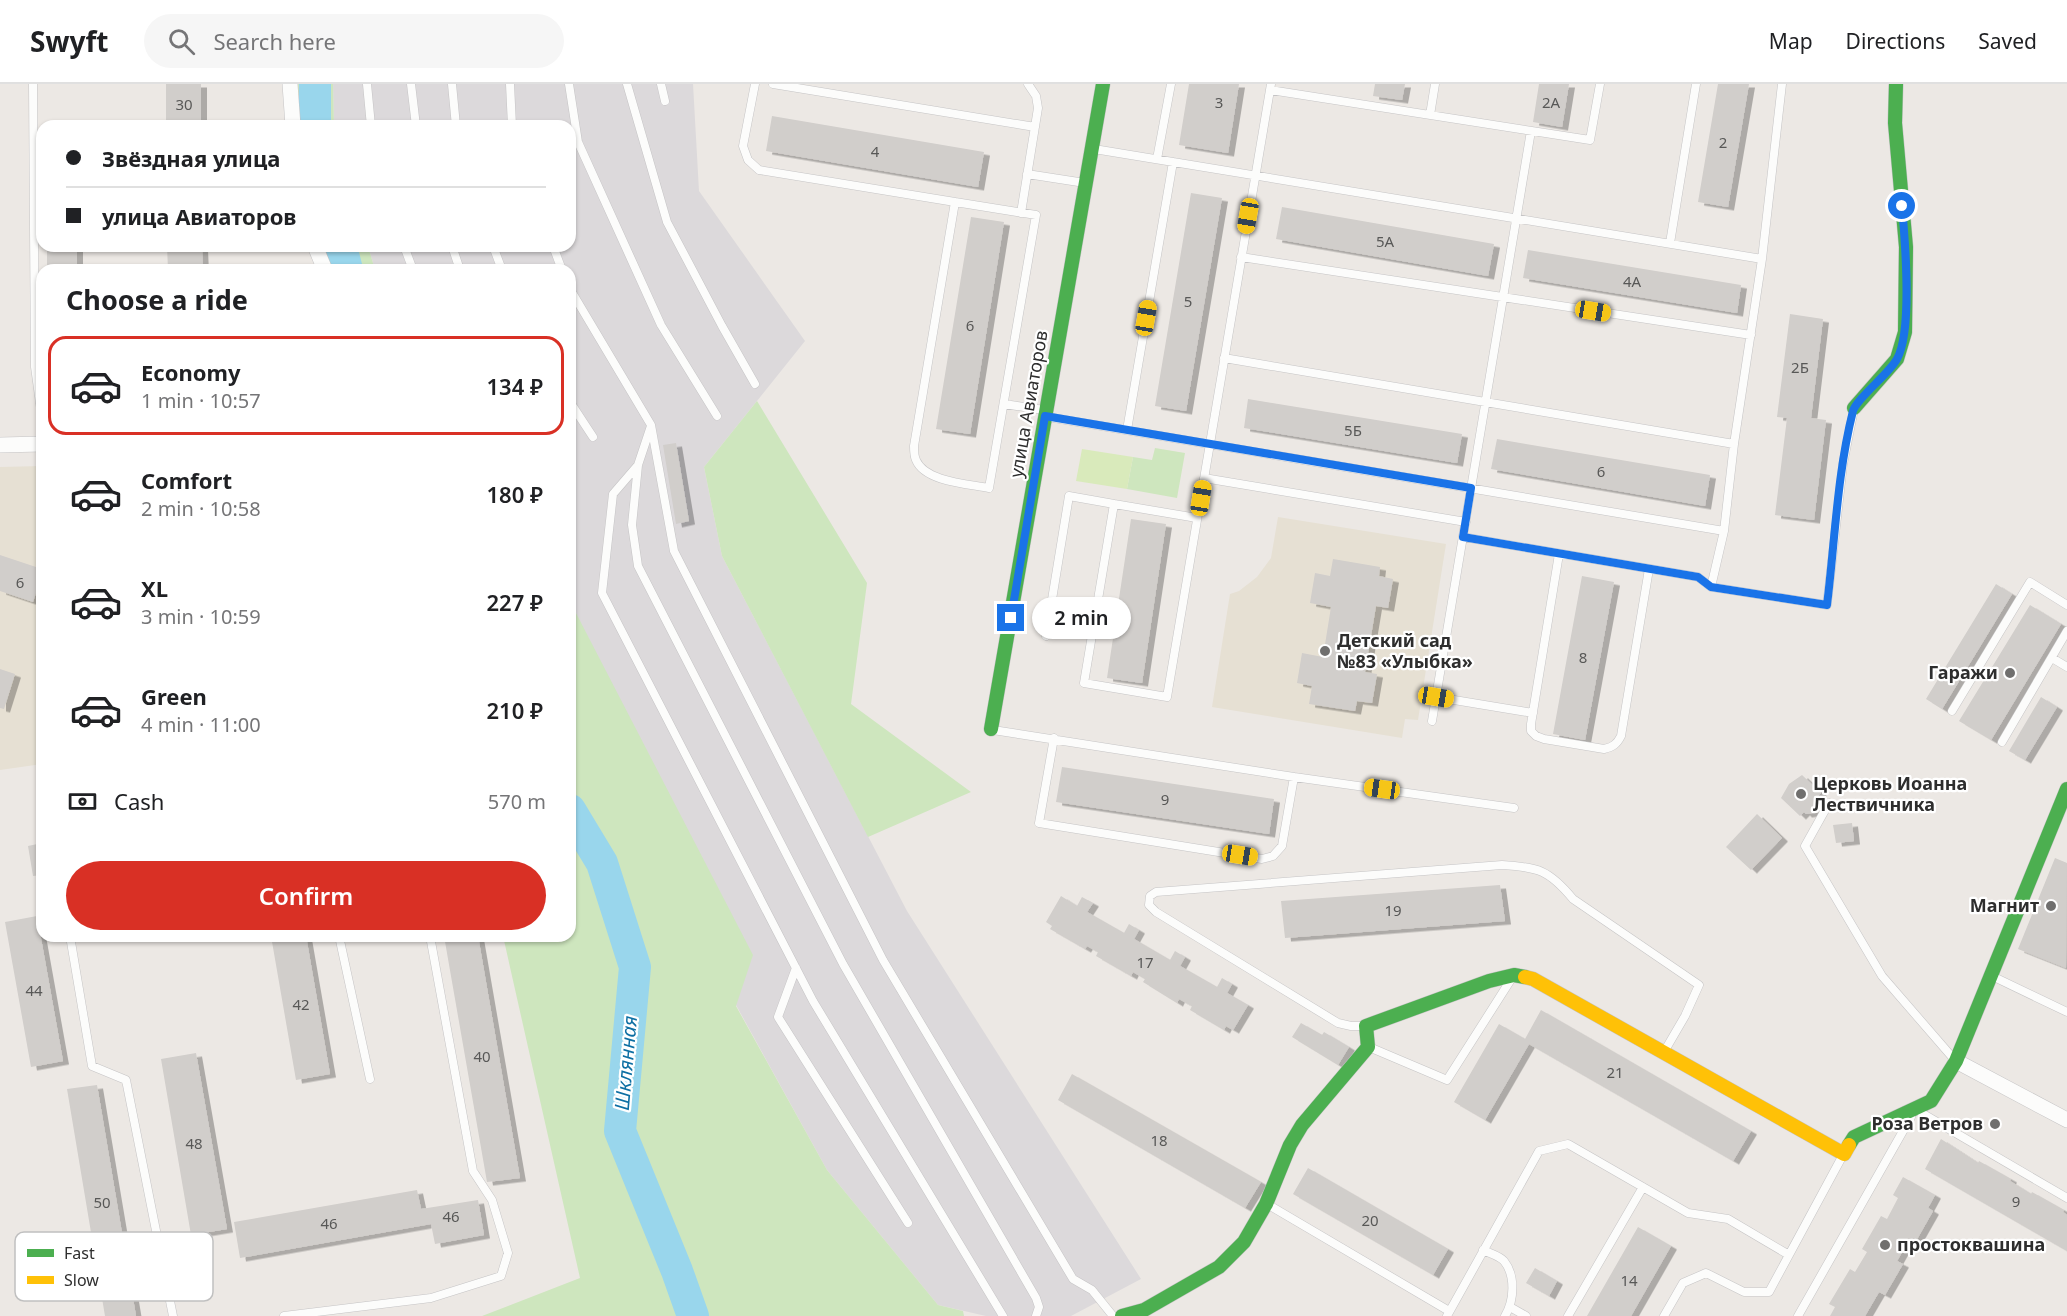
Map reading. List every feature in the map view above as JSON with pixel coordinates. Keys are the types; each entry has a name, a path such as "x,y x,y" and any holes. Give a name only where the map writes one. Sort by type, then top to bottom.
{"street":[{"path":"290,84 293,120"},
{"name":"улица Авиаторов","path":"991,729 1103,84"},
{"path":"1854,408 1897,359 1905,332 1906,247 1895,123 1896,84"},
{"path":"0,445 36,444"},
{"path":"1122,1316 1144,1313 1219,1267 1244,1242 1266,1204 1290,1145 1302,1125 1368,1047 1366,1026 1489,981 1514,975 1533,979 1844,1154 1854,1137 1931,1101 1956,1061 2067,789"},
{"path":"1956,1061 2067,1120"}],"lane":[{"path":"33,84 36,374"},
{"path":"367,84 370,120"},
{"path":"411,84 415,120"},
{"path":"452,84 455,120"},
{"path":"510,84 512,120"},
{"path":"569,84 575,120"},
{"path":"627,84 667,222 755,384"},
{"path":"661,84 665,101"},
{"path":"755,84 743,146 748,160 759,170 1036,215 989,488 935,477 923,471 916,460 914,446 955,202"},
{"path":"772,84 1035,128"},
{"path":"1021,213 1037,102 1028,84"},
{"path":"1158,159 1171,84"},
{"path":"1430,115 1435,84"},
{"path":"1114,504 1084,683 1167,697 1270,87 1590,140 1599,84"},
{"path":"1670,243 1696,84"},
{"path":"1711,587 1724,531 1734,444 1762,259 1782,84"},
{"path":"576,129 578,142 661,326 717,416"},
{"path":"1432,721 1531,131"},
{"path":"1092,149 1762,259"},
{"path":"1127,430 1173,162"},
{"path":"1027,174 1086,183"},
{"path":"1241,258 1751,335"},
{"path":"576,299 651,425 674,551 883,960 1073,1279 1092,1290 1113,1316"},
{"path":"1224,358 1734,444"},
{"path":"1004,404 1127,430 1724,531"},
{"path":"1463,537 1698,577 1711,587 1827,605 1843,464 1854,408"},
{"path":"576,411 593,437"},
{"path":"651,425 638,465 632,525 638,566 843,964 1036,1299 1039,1306 1036,1316"},
{"path":"638,465 613,494 602,593 813,1001 1003,1316"},
{"path":"1204,478 1466,522"},
{"path":"1046,636 1069,496 1197,518"},
{"path":"1559,554 1531,730 1536,736 1544,739 1605,749 1618,743 1621,736 1649,568"},
{"path":"1952,711 2030,582 2067,605"},
{"path":"2002,742 2067,632"},
{"path":"2052,658 2067,667"},
{"path":"1436,697 1533,713"},
{"path":"991,729 1294,777 1514,808"},
{"path":"1054,738 1039,824 1262,859 1273,856 1282,846 1294,777"},
{"path":"1829,803 1805,846 1882,976 1956,1061"},
{"path":"1366,1026 1338,1023 1156,912 1149,905 1150,896 1156,892 1502,865 1525,866 1544,872 1558,881 1573,898 1699,985 1685,1016 1663,1053"},
{"path":"71,942 92,1066 126,1080 156,1232"},
{"path":"340,942 370,1079"},
{"path":"284,1316 431,1298 501,1275 508,1252 492,1200 473,1171 431,942"},
{"path":"796,968 778,1017 908,1223"},
{"path":"1368,1047 1447,1080 1514,975"},
{"path":"1991,975 2067,1012"},
{"path":"1798,1316 1916,1109 2067,1198"},
{"path":"1266,1204 1448,1314 1539,1151 1568,1144 1688,1213 1728,1219 1789,1255"},
{"path":"1664,1316 1683,1283 1706,1273 1744,1292 1769,1292 1844,1154"},
{"path":"1568,1316 1643,1187"},
{"path":"1483,1250 1504,1261 1512,1279 1510,1307 1505,1316"},
{"path":"169,1301 172,1316"},
{"path":"1510,1307 1526,1316"}],"shaded area":[{"path":"333,84 693,84 699,191 805,341 704,467 722,556 907,911 1141,1279 1071,1316 986,1316 938,1305 827,1170 736,1005 576,613 576,264 373,264 370,252 576,252 576,120 334,120"},
{"path":"36,466 36,765 0,770 0,467"},
{"name":"Детский сад №83 «Улыбка»","path":"1278,517 1446,544 1418,720 1405,719 1402,738 1212,707 1230,594 1239,591 1257,577 1271,558"}],"green space":[{"path":"298,84 333,84 334,120 301,120 297,99"},
{"path":"328,252 370,252 373,264 332,264"},
{"path":"757,401 867,583 851,704 971,792 868,837 722,556 704,467"},
{"path":"1155,448 1185,453 1177,498 1127,489 1133,457 1152,460"},
{"path":"1082,449 1133,457 1127,489 1076,481"},
{"path":"576,613 753,955 736,1006 827,1170 938,1305 963,1311 964,1316 482,1316 580,1278 504,942 576,942"}],"building":[{"path":"166,84 201,84 201,120 166,120"},
{"path":"1189,84 1239,84 1228,153 1179,145"},
{"path":"1375,84 1405,84 1402,100 1373,96"},
{"path":"1539,84 1569,84 1562,127 1533,122"},
{"path":"1718,84 1749,84 1728,207 1698,202"},
{"path":"772,116 984,152 978,187 766,151"},
{"path":"1191,193 1222,198 1186,411 1155,406"},
{"path":"1282,207 1494,244 1488,276 1276,239"},
{"path":"971,217 1004,222 970,434 936,429"},
{"path":"1528,250 1741,285 1737,313 1523,278"},
{"path":"47,252 77,252 77,264 47,264"},
{"path":"167,252 202,252 203,264 168,264"},
{"path":"1790,314 1823,319 1811,418 1826,420 1814,520 1775,515 1787,418 1777,417"},
{"path":"1248,399 1462,434 1457,463 1244,428"},
{"path":"1497,439 1710,475 1705,506 1491,469"},
{"path":"676,443 689,521 676,524 663,445"},
{"path":"1131,519 1166,524 1142,683 1107,678"},
{"path":"0,555 36,567 36,593 33,602 0,591"},
{"path":"1333,559 1380,567 1379,576 1393,579 1388,608 1376,606 1365,672 1377,674 1372,703 1357,701 1355,711 1309,704 1312,686 1297,683 1302,653 1323,657 1331,607 1310,603 1315,573 1330,576"},
{"path":"1582,576 1614,582 1585,740 1553,734"},
{"name":"Гаражи","path":"1996,584 2012,594 1942,709 1926,699"},
{"name":"Гаражи","path":"2030,605 2061,624 1991,740 1959,721"},
{"path":"0,669 15,674 4,709 0,708"},
{"name":"Гаражи","path":"2041,697 2057,707 2025,760 2009,751"},
{"path":"1062,767 1274,799 1269,834 1056,802"},
{"name":"Церковь Иоанна Лествичника","path":"1802,775 1821,793 1818,796 1821,798 1820,812 1806,814 1804,812 1800,816 1781,798 1789,784"},
{"path":"1757,814 1782,838 1751,870 1726,847"},
{"path":"1852,823 1854,841 1836,843 1833,825"},
{"path":"36,844 36,876 33,876 28,846"},
{"name":"Магнит","path":"2055,858 2067,863 2066,968 2018,949"},
{"path":"1500,885 1505,921 1285,938 1281,901"},
{"path":"1061,896 1077,906 1082,897 1093,903 1087,912 1124,933 1129,924 1139,930 1134,939 1170,960 1175,951 1185,957 1180,966 1217,987 1222,978 1232,984 1227,993 1248,1005 1233,1030 1226,1026 1224,1030 1190,1010 1192,1006 1179,999 1177,1003 1143,982 1145,979 1133,972 1131,976 1096,956 1098,952 1087,946 1085,949 1050,929 1052,926 1046,922"},
{"path":"36,916 36,942 42,942 63,1061 31,1067 5,922"},
{"path":"272,942 307,942 330,1074 296,1080"},
{"path":"445,942 479,942 520,1178 487,1182"},
{"path":"1541,1010 1751,1131 1733,1161 1529,1044 1485,1120 1454,1102 1499,1024 1525,1039"},
{"path":"1301,1023 1322,1035 1324,1032 1349,1047 1338,1065 1292,1037"},
{"path":"196,1053 227,1229 190,1232 161,1059"},
{"path":"1072,1074 1261,1182 1245,1208 1058,1100"},
{"path":"97,1085 122,1232 91,1232 67,1089"},
{"path":"1941,1139 1978,1163 1979,1161 2011,1179 2010,1181 2031,1194 2032,1192 2064,1210 2063,1212 2067,1215 2067,1251 1925,1169"},
{"path":"1308,1168 1448,1249 1433,1275 1293,1194"},
{"name":"простоквашина","path":"1903,1177 1935,1195 1928,1208 1933,1211 1916,1241 1910,1238 1897,1261 1903,1264 1885,1295 1879,1292 1865,1316 1830,1316 1835,1307 1829,1304 1850,1269 1855,1272 1867,1252 1862,1249 1881,1216 1887,1219 1898,1198 1893,1195"},
{"path":"417,1190 421,1209 478,1200 484,1235 435,1244 431,1224 240,1258 234,1222"},
{"path":"1638,1227 1671,1246 1631,1316 1587,1316"},
{"path":"1535,1268 1557,1281 1549,1296 1526,1283"},
{"path":"102,1301 133,1301 136,1316 105,1316"}],"waterway":[{"name":"Шклянная","path":"315,84 315,120"},
{"name":"Шклянная","path":"342,252 346,264"},
{"name":"Шклянная","path":"576,820 602,863 635,967 620,1131 693,1316"}],"traffic: fast":[{"path":"991,729 1103,84"},
{"path":"1854,408 1897,359 1905,332 1906,247 1895,123 1896,84"},
{"path":"1849,1145 1854,1137 1931,1101 1956,1061 2067,789"},
{"path":"1122,1316 1144,1310 1219,1267 1244,1242 1266,1204 1290,1145 1302,1125 1368,1047 1366,1026 1489,981 1514,975 1525,977"}],"traffic: slow":[{"path":"1525,977 1533,979 1844,1154 1849,1145"}],"place":[{"name":"Детский сад №83 «Улыбка»","path":"1325,651"},
{"name":"Гаражи","path":"2010,673"},
{"name":"Церковь Иоанна Лествичника","path":"1801,794"},
{"name":"Магнит","path":"2051,906"},
{"name":"Роза Ветров","path":"1995,1124"},
{"name":"простоквашина","path":"1885,1245"}],"route":[{"path":"1011,618 1045,416 1471,488 1463,537 1698,577 1711,587 1827,605 1843,464 1854,408 1897,359 1905,332 1906,247 1902,206"}]}
